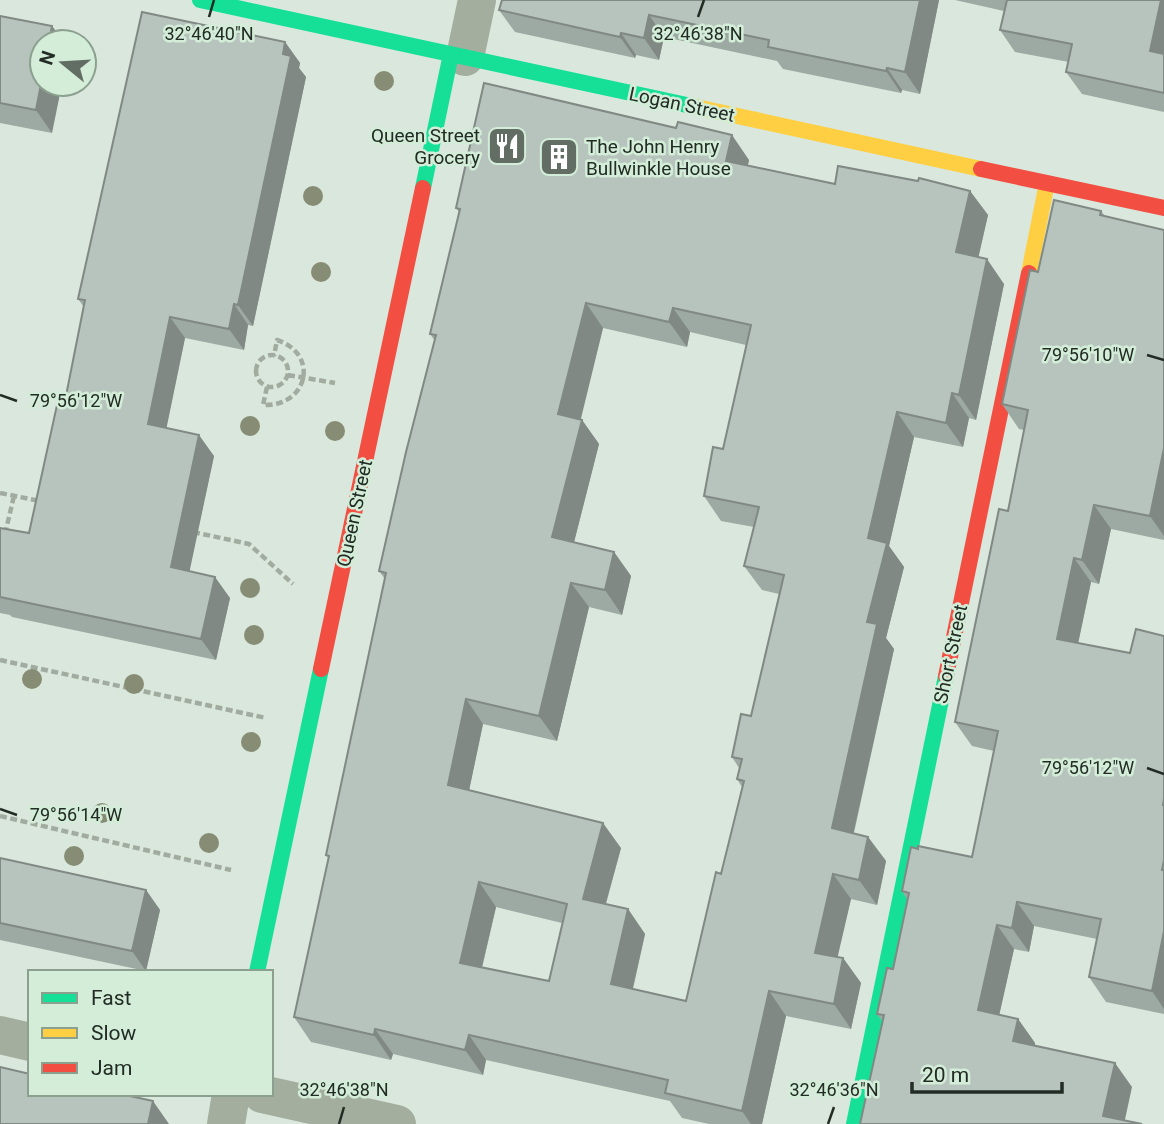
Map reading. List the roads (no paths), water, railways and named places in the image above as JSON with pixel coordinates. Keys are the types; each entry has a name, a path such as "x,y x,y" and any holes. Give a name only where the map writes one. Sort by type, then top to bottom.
{"street":[{"name":"Logan Street","path":"200,0 1164,208"},
{"name":"Queen Street","path":"257,970 458,55 477,0"},
{"name":"Short Street","path":"854,1124 1046,183"},
{"path":"0,1035 28,1042"},
{"path":"226,1124 231,1096"},
{"path":"271,1096 397,1124"}],"place":[{"name":"Queen Street Grocery","path":"507,146"},
{"name":"The John Henry Bullwinkle House","path":"559,157"}]}
